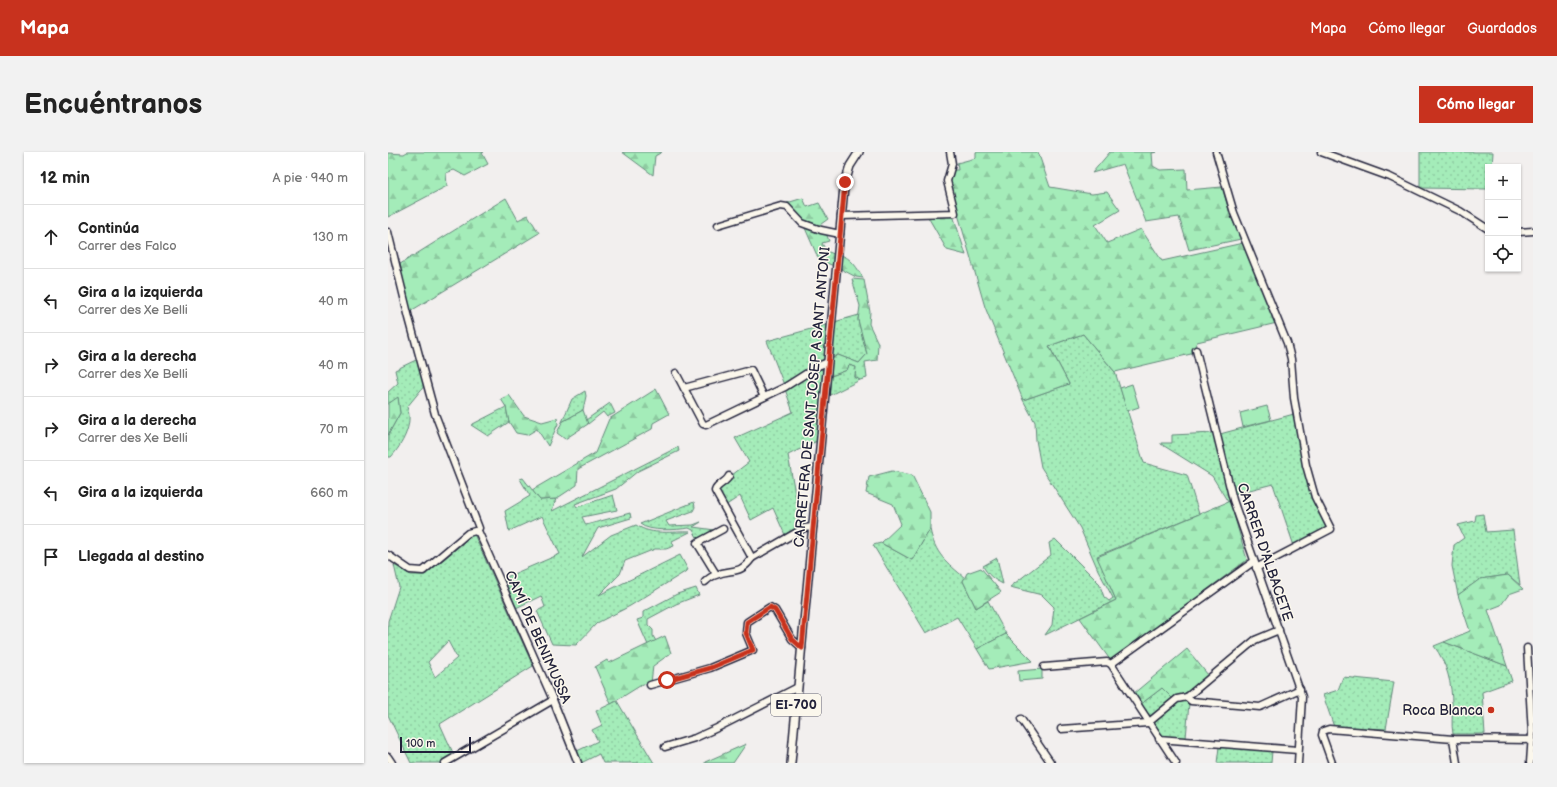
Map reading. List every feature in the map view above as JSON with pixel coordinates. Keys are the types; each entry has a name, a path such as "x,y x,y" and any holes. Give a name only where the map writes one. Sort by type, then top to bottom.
{"main road":[{"name":"CARRETERA DE SANT JOSEP A SANT ANTONI","path":"802,648 841,216 846,176 859,152"},
{"name":"EI-700","path":"791,763 802,648"}],"street":[{"path":"841,216 955,213 947,181 952,164 950,152"},
{"path":"1216,152 1234,213 1287,343 1291,359 1294,398 1306,465 1315,498 1331,529 1256,568"},
{"path":"1321,152 1390,177 1460,211 1485,226"},
{"path":"718,225 781,206 787,207 802,223 821,230 840,234"},
{"path":"1521,232 1533,231"},
{"name":"CAMÍ DE BENIMUSSA","path":"388,232 435,414 479,528 477,532 553,700 578,763"},
{"name":"CARRER D'ALBACETE","path":"1196,350 1231,494 1253,562 1280,630 1302,697 1298,763"},
{"path":"676,373 703,424 706,425 785,387 818,366 828,362"},
{"path":"684,388 751,370 764,397"},
{"path":"729,476 728,479 716,487 715,491 752,558"},
{"path":"705,582 716,574 739,570 747,566 752,558 804,528 813,527"},
{"path":"716,574 697,543 723,529"},
{"path":"388,555 410,570 423,571 468,533 477,532"},
{"path":"1111,664 1253,562"},
{"path":"650,684 710,668 753,650 746,633 747,622 770,607 775,610 792,639 802,648"},
{"path":"1060,728 1148,723 1177,699 1187,697 1254,640 1280,630"},
{"path":"1527,648 1532,740 1530,763"},
{"path":"1044,667 1107,662 1111,664 1148,723 1176,763"},
{"path":"665,747 695,738 798,687"},
{"path":"1187,697 1192,701 1260,707 1300,689"},
{"path":"446,763 553,700"},
{"path":"1021,719 1051,763"},
{"path":"1332,763 1322,741 1323,731 1329,729 1453,739 1532,740"},
{"path":"1159,739 1298,750"},
{"path":"1453,739 1457,763"},
{"path":"388,757 392,763"}],"green space":[{"path":"407,152 484,152 482,153 488,164 465,176 454,170 446,173 447,186 388,217 388,153 404,154"},
{"path":"622,152 662,152 655,156 653,175"},
{"path":"976,152 1038,152 1050,187 1092,194 1107,192 1120,210 1095,225 1107,243 1141,229 1162,261 1243,243 1277,323 1197,342 1191,354 1115,372 1083,334 1049,346 1069,384 1023,400 985,307 949,183 954,170 958,170 957,163 976,158"},
{"path":"1110,152 1157,152 1152,153 1153,166 1160,170 1186,169 1187,190 1222,187 1231,217 1241,239 1189,250 1179,217 1146,222 1123,164 1092,173"},
{"path":"1420,152 1493,152 1492,164 1485,164 1485,189 1420,188"},
{"path":"506,198 518,220 528,215 539,233 409,312 397,266"},
{"path":"803,198 807,207 819,203 828,219 817,227 804,223 787,203"},
{"path":"953,215 966,255 947,250 928,217"},
{"path":"805,228 826,233 829,241 822,243 826,251 834,254 834,266 819,260"},
{"path":"840,255 851,261 863,278 856,277 839,267"},
{"path":"852,279 864,280 870,312 869,324 878,343 877,360 865,362 867,378 860,380 855,377 856,367 849,365 847,370 831,376 831,359 838,355 859,363 867,354 858,320 860,306"},
{"path":"859,315 858,320 867,354 859,363 838,355 831,359 834,322"},
{"path":"829,324 826,359 784,385 767,341"},
{"path":"1083,334 1115,372 1144,463 1187,475 1199,514 1097,556 1116,600 1045,635 1052,625 1054,607 1042,595 1010,587 1051,555 1049,543 1055,539 1099,583 1104,597 1109,601 1113,598 1098,570 1080,528 1041,467 1036,440 1035,422 1023,400 1069,384 1049,346"},
{"path":"418,359 425,385 407,407 409,420 406,434 399,447 391,457 388,457 388,435 400,413 398,398 388,404 388,392 398,383 395,370"},
{"path":"849,365 856,367 855,377 860,380 828,396 831,376 847,370"},
{"path":"824,367 817,441 788,455 801,526 785,535 773,508 751,520 740,496 725,506 717,490 733,479 732,475 749,462 735,438 793,412 785,389"},
{"path":"1132,384 1139,407 1127,411 1120,388"},
{"path":"656,389 669,414 653,423 652,429 578,469 577,485 556,499 540,500 532,490 595,453 609,419"},
{"path":"585,391 586,396 583,410 562,422 572,399"},
{"path":"509,395 524,416 542,422 557,418 558,424 548,446 537,429 527,435 516,433 509,422 506,407 501,399"},
{"path":"398,397 400,413 388,435 388,404"},
{"path":"610,403 615,413 607,417 603,412 588,424 586,420"},
{"path":"1267,406 1271,420 1243,427 1240,413"},
{"path":"506,407 509,422 488,436 471,425"},
{"path":"583,410 588,424 565,439 557,433 562,422"},
{"path":"1294,414 1314,502 1327,529 1294,546 1273,484 1234,494 1220,434"},
{"path":"1214,433 1230,501 1228,502 1212,476 1161,444 1172,443 1172,435"},
{"path":"678,447 679,451 638,471 616,489 575,504 577,507 613,495 617,510 582,517 586,525 630,513 631,518 598,528 582,557 611,535 636,525 649,531 656,532 690,532 672,541 674,546 666,549 655,549 625,561 620,574 599,595 680,555 688,570 630,606 597,623 576,645 552,644 537,611 545,607 541,596 516,608 504,578 560,554 542,516 509,531 505,511 530,496 520,479 523,478 540,500 556,499 552,511"},
{"path":"892,471 912,475 930,512 930,529 912,560 881,543 901,524 893,504 866,493 869,477"},
{"path":"1230,501 1247,560 1111,661 1080,618 1116,600 1097,557"},
{"path":"694,502 695,507 693,511 666,521 669,526 693,525 701,522 693,527 715,530 698,539 693,530 689,528 671,530 656,529 644,527 640,524"},
{"path":"1483,514 1486,532 1513,530 1520,585 1508,575 1481,579 1458,595 1452,566 1454,545 1464,538 1458,525 1475,521 1476,515"},
{"path":"930,529 935,545 942,557 965,578 963,581 976,608 988,601 1006,634 977,649 957,617 926,633 873,545 881,543 912,560"},
{"path":"474,534 533,666 440,724 454,755 442,763 411,763 388,715 388,621 399,587 394,565 411,575 425,575","holes":["448,641 457,658 435,677 428,662"]},
{"path":"997,558 1003,584 991,576 983,566"},
{"path":"981,568 1001,592 976,608 963,581 967,573"},
{"path":"1508,575 1523,589 1509,594 1501,605 1488,610 1507,666 1444,642 1470,631 1458,595 1480,579"},
{"path":"696,588 699,595 676,604 648,619 648,625 653,630 653,636 656,641 648,645 637,620 643,618 643,612 677,594"},
{"path":"1006,634 1033,661 989,669 977,649"},
{"path":"665,636 671,653 653,666 651,683 643,684 611,704 595,667 607,660 609,663"},
{"path":"1444,642 1507,666 1512,681 1482,692 1485,734 1453,734 1450,682 1442,659 1434,646"},
{"path":"1187,649 1208,675 1192,690 1173,699 1162,688 1141,704 1133,694"},
{"path":"1042,669 1042,679 1019,681 1018,671"},
{"path":"1343,677 1394,682 1386,729 1334,727 1323,695 1338,690"},
{"path":"1162,688 1173,699 1150,718 1141,704"},
{"path":"1183,699 1189,703 1186,738 1161,736 1152,722 1178,701"},
{"path":"617,701 654,763 603,763 599,754 581,763 577,751 598,741 592,730 602,725 596,711"},
{"path":"746,744 733,763 705,763 705,762"},
{"path":"1219,747 1272,751 1271,763 1217,763"}],"place":[{"name":"Roca Blanca","path":"1491,710"}],"route":[{"path":"667,680 710,668 749,653 753,650 746,633 747,622 761,611 770,607 775,610 780,621 792,639 802,648 845,182"}]}
